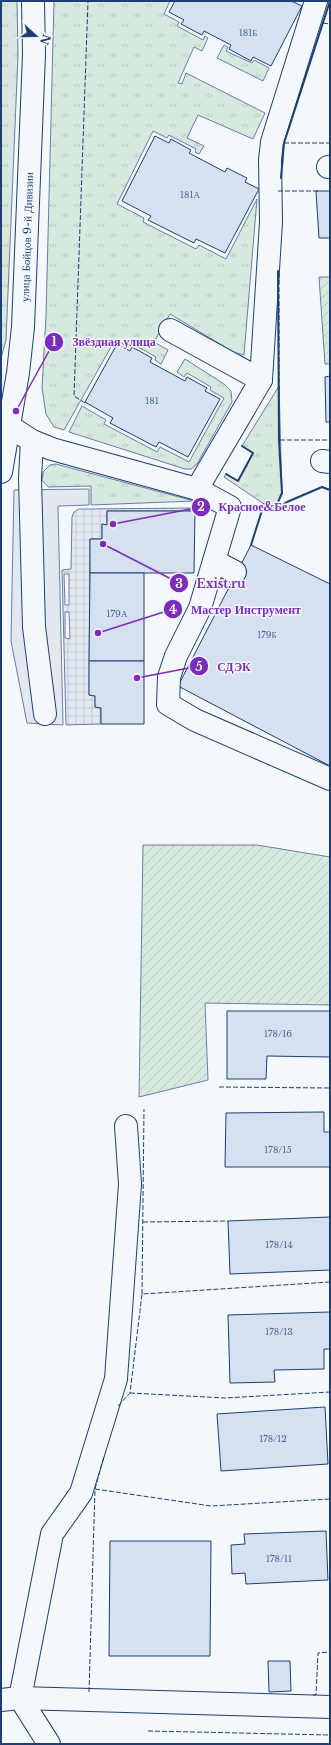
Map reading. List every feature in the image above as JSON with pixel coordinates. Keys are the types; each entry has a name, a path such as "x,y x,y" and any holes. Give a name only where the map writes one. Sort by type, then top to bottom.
{"main road":[{"name":"улица Бойцов 9-й Дивизии","path":"1,472 5,426 18,373 24,304 34,54 33,1"},
{"path":"198,489 262,380 271,222 270,160 272,142 316,1"},
{"path":"170,330 262,380"},
{"path":"5,426 32,441 52,449 198,489 230,507 200,608 176,656 168,677 168,704 195,720 330,779"},
{"path":"32,441 30,478 34,627 45,714"},
{"path":"214,562 235,572"},
{"path":"10,1699 52,1534 81,1493 116,1379 130,1184 126,1126"},
{"path":"10,1699 330,1707"},
{"path":"10,1699 49,1744"}],"green space":[{"path":"1,1 17,1 18,55 6,340 1,358"},
{"path":"54,1 170,1 164,14 179,22 177,26 203,40 205,36 208,38 202,51 194,47 178,83 182,84 186,73 265,113 253,139 198,115 187,138 204,146 199,154 195,152 196,149 169,135 167,138 153,131 117,204 144,218 143,222 196,249 199,245 226,259 257,199 244,355 233,352 170,314 154,342 168,350 161,364 155,360 156,357 131,343 129,347 115,340 64,430 54,427 46,414 42,388 46,316"},
{"path":"224,45 228,47 226,51 252,63 254,60 269,68 263,81 217,58"},
{"path":"319,277 330,277 330,364 325,364"},
{"path":"185,359 224,384 231,391 232,402 197,464 191,469 185,469 69,432 82,406 106,420 104,424 157,452 160,447 189,462 224,398 210,390 211,387 187,373 184,377 177,372"},
{"path":"279,386 282,493 275,509 264,504 224,477 226,474 238,481 253,453 242,446"},
{"path":"56,464 194,501 91,505 91,486 48,487 42,480 43,472 50,465"},
{"path":"143,845 257,845 330,857 330,1005 205,1003 208,1080 139,1097"}],"shaded area":[{"path":"89,489 89,505 58,506 63,725 27,723 11,641 14,490"},
{"path":"194,508 195,511 107,511 107,525 102,525 102,539 90,539 89,695 95,696 95,707 101,708 101,724 66,725 62,570 71,569 72,517 74,512 79,509","holes":["64,574 69,574 69,605 65,605","65,612 69,612 70,639 65,638"]}],"building":[{"path":"175,1 291,1 302,6 271,66 253,57 251,61 229,49 231,45 204,31 202,35 181,24 184,20 169,12"},
{"path":"155,136 169,143 171,139 191,150 189,153 225,172 227,168 247,178 245,182 259,189 225,253 196,239 194,243 148,220 151,216 122,201"},
{"path":"316,191 330,191 330,238 319,238"},
{"path":"117,344 130,351 132,347 152,358 150,362 185,381 187,377 207,388 205,391 220,399 188,457 159,442 156,447 110,423 113,418 85,402"},
{"path":"330,376 330,422 326,422 325,377"},
{"path":"107,511 195,511 194,573 90,573 90,539 102,539 102,524 107,525"},
{"path":"251,545 330,584 330,766 178,686"},
{"path":"90,573 144,573 144,661 89,661"},
{"path":"89,661 144,661 144,724 101,724 101,708 95,707 95,696 89,695"},
{"path":"227,1011 330,1011 330,1057 267,1056 266,1079 227,1079"},
{"path":"324,1112 324,1132 330,1132 330,1167 225,1167 226,1113"},
{"path":"330,1217 330,1270 230,1274 228,1221"},
{"path":"330,1312 330,1349 324,1349 324,1369 274,1370 275,1382 230,1383 228,1315"},
{"path":"325,1407 328,1464 221,1471 217,1414"},
{"path":"326,1531 328,1580 246,1584 245,1573 232,1574 231,1545 245,1544 244,1534"},
{"path":"110,1541 211,1541 210,1656 109,1656"},
{"path":"268,1661 290,1661 291,1691 269,1692"}],"fence":[{"path":"85,403 74,396 88,1"},
{"path":"323,23 330,24"},
{"path":"284,143 330,143"},
{"path":"278,191 318,191"},
{"path":"279,273 279,440 330,440"},
{"path":"219,1087 330,1088"},
{"path":"142,1294 144,1109"},
{"path":"143,1222 228,1221"},
{"path":"118,1406 130,1393 142,1294 330,1282"},
{"path":"130,1393 225,1398 330,1392"},
{"path":"89,1692 95,1489 104,1456"},
{"path":"95,1489 211,1506 330,1499"},
{"path":"313,1695 316,1695 318,1653 330,1652"},
{"path":"148,1731 330,1735"}],"wall":[{"path":"281,178 284,143 330,1"},
{"path":"275,509 282,493 279,440 278,271"},
{"path":"226,474 238,481 253,453 242,446"},
{"path":"251,545 264,504 275,509 287,502 322,487 330,490"}],"place":[{"name":"Звёздная улица","path":"16,411"},
{"name":"Красное&Белое","path":"113,524"},
{"name":"Exist.ru","path":"103,544"},
{"name":"Мастер Инструмент","path":"98,633"},
{"name":"СДЭК","path":"137,678"}]}
